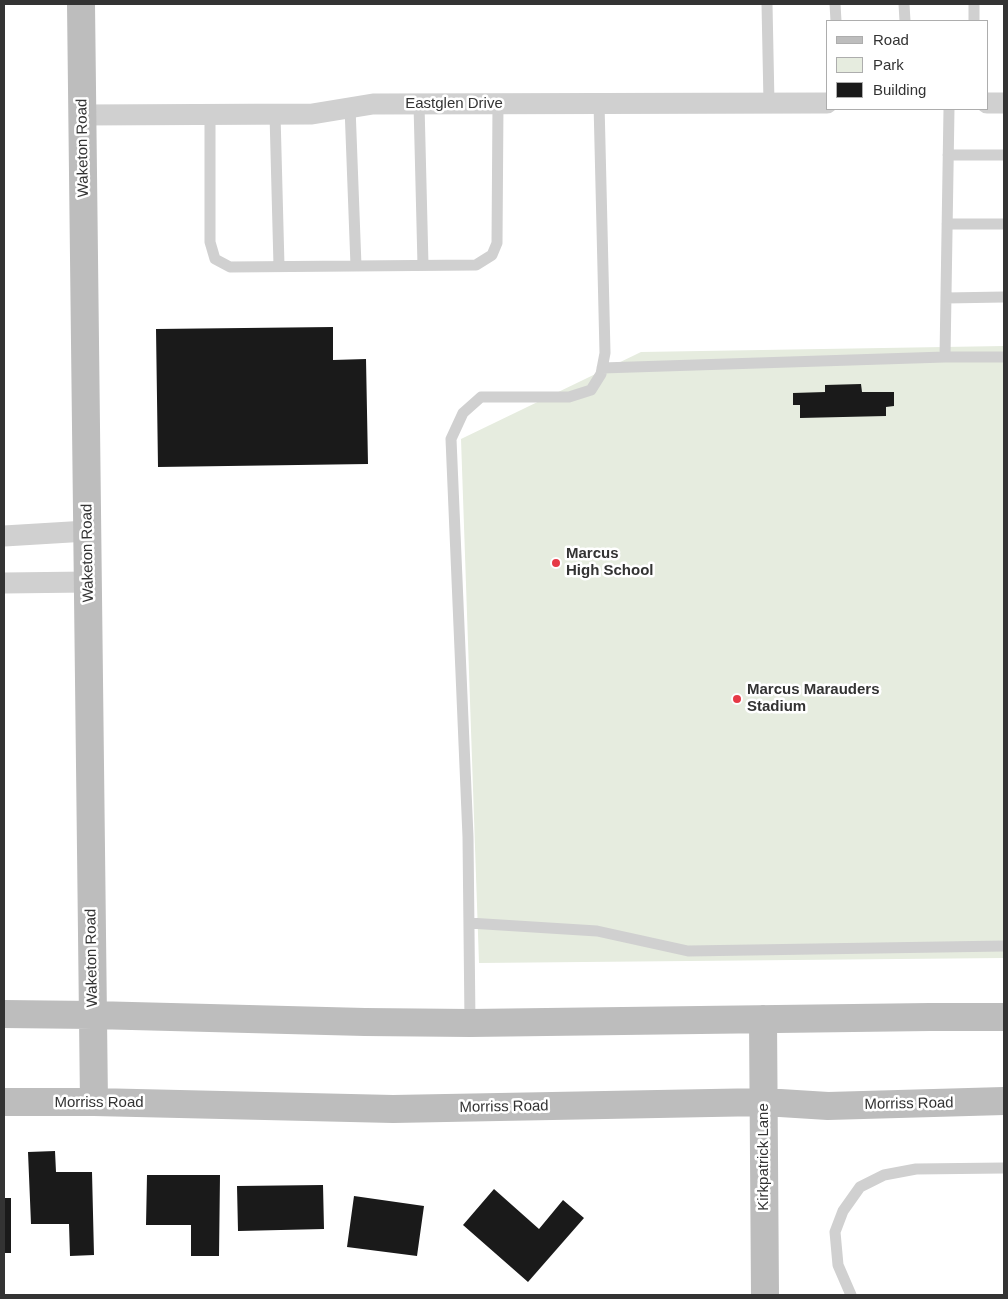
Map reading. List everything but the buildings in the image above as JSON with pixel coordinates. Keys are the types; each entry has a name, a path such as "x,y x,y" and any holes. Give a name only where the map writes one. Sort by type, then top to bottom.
{"main road":[{"name":"Waketon Road","path":"81,4 94,1102"},
{"path":"4,1014 470,1023 1004,1017"},
{"name":"Kirkpatrick Lane","path":"763,1019 765,1295"},
{"name":"Morriss Road","path":"4,1102 393,1108 764,1102 828,1106 1004,1102"}],"street":[{"name":"Eastglen Drive","path":"82,115 312,114 373,104 826,103"},
{"path":"988,103 1004,103"},
{"path":"4,536 87,531"},
{"path":"4,583 88,582"}],"lane":[{"path":"766,4 769,103"},
{"path":"835,4 836,20"},
{"path":"904,4 904,20"},
{"path":"974,4 974,20"},
{"path":"419,104 423,265"},
{"path":"210,114 210,242 215,260 230,267 476,265 492,255 497,244 498,104"},
{"path":"470,1023 468,837 451,439 463,413 482,397 569,397 591,390 601,374 605,353 599,104"},
{"path":"350,107 356,266"},
{"path":"945,358 949,110"},
{"path":"275,114 280,266"},
{"path":"948,155 1004,155"},
{"path":"947,224 1004,224"},
{"path":"946,298 1004,297"},
{"path":"602,368 1004,357"},
{"path":"469,923 597,931 688,951 1004,946"},
{"path":"851,1295 838,1265 835,1232 844,1211 860,1187 884,1175 916,1169 1004,1168"}],"green space":[{"name":"Marcus Marauders Stadium","path":"1004,346 1004,958 479,963 461,439 641,352"}],"place":[{"name":"Marcus High School","path":"556,563"},
{"name":"Marcus Marauders Stadium","path":"737,699"}]}
